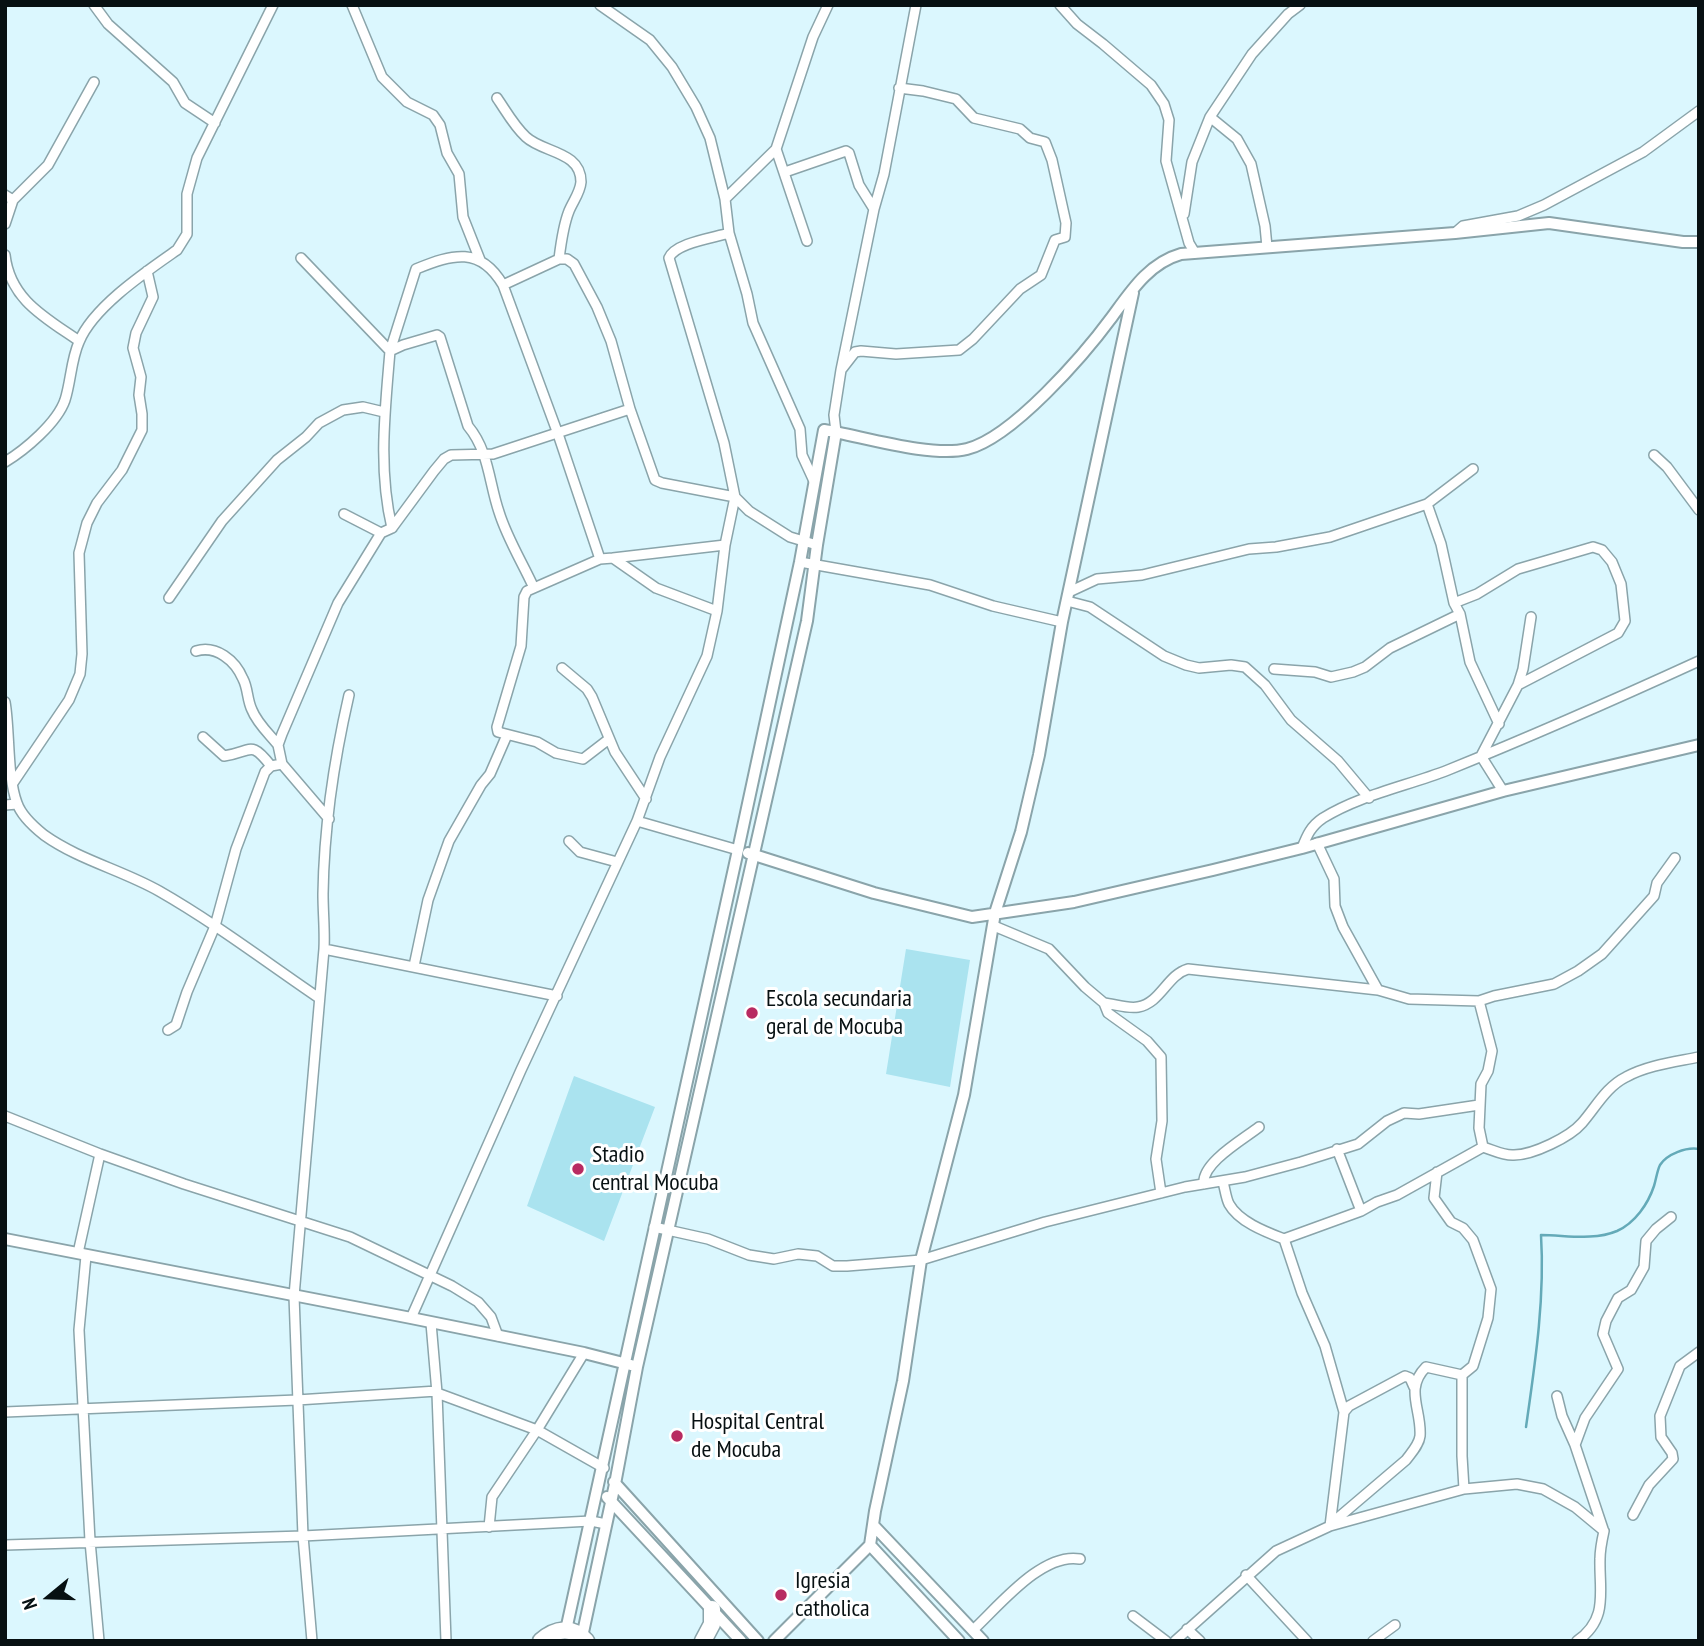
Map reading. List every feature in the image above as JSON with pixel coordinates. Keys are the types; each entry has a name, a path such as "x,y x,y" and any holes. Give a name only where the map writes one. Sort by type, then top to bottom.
{"highway":[{"path":"703,1641 712,1624 712,1609"},
{"path":"541,1641 552,1632 566,1630 584,1639"}],"street":[{"path":"94,5 107,24 173,82 185,103 215,123"},
{"path":"5,462 38,436 64,402 79,341 97,316 184,242 187,234 187,194 197,158 273,5"},
{"path":"352,5 382,77 397,94 437,120 442,144 459,174 463,217 480,260"},
{"path":"600,5 650,40 672,67 696,107 710,138 725,199 729,233 753,323 800,429 802,455 814,481"},
{"path":"725,199 776,149 813,37 828,5"},
{"path":"584,1639 637,1367 807,621 836,432 834,415 841,370 874,209 884,174 916,5"},
{"path":"1060,5 1077,24 1151,85 1164,104 1169,120 1166,161 1189,243 1195,253"},
{"path":"1183,219 1192,162 1210,117 1252,54 1288,14 1300,5"},
{"path":"5,223 9,197 48,165 94,82"},
{"path":"841,370 855,352 860,351 896,354 959,350 973,339 1020,289 1041,275 1055,240 1065,237 1066,223 1052,160 1045,142 1030,138 1020,129 974,118 956,99 899,88"},
{"path":"497,98 528,139 549,150 564,153 574,163 580,177 581,184 565,223 559,259"},
{"path":"1455,233 1463,226 1518,216 1544,205 1643,152 1699,111"},
{"path":"1210,117 1237,139 1251,164 1267,247"},
{"path":"776,149 807,241"},
{"path":"785,172 846,151 859,185 874,209"},
{"path":"824,430 916,448 965,450 986,442 1021,415 1070,369 1134,287 1154,266 1173,256 1549,223 1699,242"},
{"path":"411,1318 637,821 660,757 707,656 735,497 724,443 669,258 671,252 679,247 729,233"},
{"path":"5,256 6,266 22,297 44,319 79,341"},
{"path":"392,528 384,474 384,412 390,351 416,269 443,258 462,257 480,260 494,270 503,285 558,434 600,559"},
{"path":"301,258 390,351"},
{"path":"503,285 559,259 567,259 574,264 597,307 611,341 630,409 655,480 735,497 749,511 790,537 817,545"},
{"path":"13,783 69,700 80,674 82,654 79,553 87,523 97,503 122,470 142,430 139,395 141,377 133,348 136,333 153,297 147,271"},
{"path":"5,1412 437,1392 537,1430 604,1468 615,1484 760,1641 776,1637 870,1545 874,1511 904,1381 920,1259 964,1095 995,913 1021,832 1040,755 1062,622 1134,287"},
{"path":"390,351 430,335 440,337 468,426 484,454 499,515 533,586"},
{"path":"169,598 222,520 276,460 306,438 319,423 343,410 363,407 384,412"},
{"path":"278,746 338,603 381,533 392,528 444,459 451,454 493,454 630,409"},
{"path":"566,1630 604,1468 800,562 824,430 834,415"},
{"path":"1654,455 1667,467 1699,510"},
{"path":"1068,597 1097,579 1142,575 1249,549 1330,537 1427,504 1473,469"},
{"path":"1427,504 1441,544 1470,662 1499,724"},
{"path":"344,514 381,533"},
{"path":"609,739 583,759 556,753 537,742 498,732 498,719 521,646 524,597 527,591 533,586 600,559 725,545"},
{"path":"1454,603 1477,594 1518,569 1578,550 1592,547 1602,551 1612,562 1621,584 1625,621 1618,632 1606,641 1518,685"},
{"path":"613,558 656,588 717,611"},
{"path":"800,562 930,585 993,606 1062,622"},
{"path":"1068,597 1090,607 1164,656 1186,665 1199,668 1231,665 1245,667 1265,685 1291,720 1338,761 1369,798"},
{"path":"1274,669 1315,672 1331,677 1353,671 1365,667 1390,648 1460,614"},
{"path":"1481,756 1518,685 1531,617"},
{"path":"786,622 807,621"},
{"path":"197,651 220,651 233,665 243,678 252,712 278,746 282,764 328,819"},
{"path":"1302,848 1308,832 1321,819 1350,804 1481,756 1699,661"},
{"path":"562,668 587,689 609,739 646,799"},
{"path":"312,1641 303,1536 294,1296 324,949 323,894 328,819 336,753 349,695"},
{"path":"5,702 17,804 36,828 75,854 150,886 215,926 319,998"},
{"path":"414,966 428,900 449,841 490,774 507,735"},
{"path":"202,737 224,755 253,748 260,752 271,766"},
{"path":"637,821 874,893 972,917 1074,902 1302,848 1503,791 1699,745"},
{"path":"1481,756 1503,791"},
{"path":"168,1030 176,1025 215,926 236,849 265,772 271,766 282,764"},
{"path":"5,805 17,804"},
{"path":"569,841 580,852 617,862"},
{"path":"1317,843 1334,879 1335,906 1343,927 1378,990"},
{"path":"1104,1003 1137,1007 1150,1002 1170,981 1188,969 1378,990 1409,999 1479,1001 1554,984 1602,954 1654,896 1657,883 1675,858"},
{"path":"994,926 1049,949 1104,1003 1108,1013 1147,1041 1161,1058 1161,1121 1156,1159 1161,1193"},
{"path":"324,949 557,996"},
{"path":"1479,1001 1492,1051 1488,1071 1481,1084 1479,1105 1479,1128 1483,1147"},
{"path":"1223,1182 1228,1203 1234,1211 1265,1231 1284,1239 1397,1195 1483,1147 1514,1156 1532,1152 1558,1140 1580,1125 1602,1096 1625,1077 1650,1067 1699,1057"},
{"path":"689,1070 704,1074"},
{"path":"654,1227 708,1239 749,1255 774,1259 799,1254 817,1256 832,1266 920,1259 1045,1222 1161,1193 1279,1168 1358,1144 1395,1116 1479,1105"},
{"path":"5,1116 100,1154 350,1237 429,1274 478,1302 491,1317 498,1336"},
{"path":"1204,1184 1206,1171 1228,1149 1259,1127"},
{"path":"1337,1150 1361,1211"},
{"path":"99,1641 90,1541 79,1330 82,1255 100,1154"},
{"path":"1414,1387 1418,1376 1426,1367 1462,1375 1474,1366 1488,1318 1491,1289 1473,1240 1463,1228 1451,1222 1434,1198 1437,1172"},
{"path":"1575,1445 1585,1418 1618,1369 1603,1334 1606,1321 1618,1298 1631,1290 1644,1267 1646,1241 1671,1217"},
{"path":"1284,1239 1302,1293 1325,1346 1344,1412 1331,1525"},
{"path":"5,1240 411,1318 584,1353 637,1367"},
{"path":"431,1323 437,1392 446,1641"},
{"path":"1633,1515 1649,1485 1673,1459 1661,1437 1660,1416 1680,1366 1699,1352"},
{"path":"489,1527 492,1497 584,1353"},
{"path":"1462,1375 1464,1489"},
{"path":"1331,1525 1406,1460 1420,1438 1414,1387 1410,1378 1405,1376 1349,1406 1344,1412"},
{"path":"1558,1396 1562,1416 1575,1445 1604,1531 1600,1558 1602,1603 1590,1632 1577,1641"},
{"path":"1175,1641 1276,1551 1331,1525 1464,1489 1517,1484 1543,1489 1575,1507 1604,1531"},
{"path":"599,1489 741,1641"},
{"path":"5,1545 303,1536 591,1521 606,1524"},
{"path":"874,1526 983,1641"},
{"path":"870,1545 960,1641"},
{"path":"973,1630 1036,1571 1064,1558 1080,1559"},
{"path":"1246,1576 1307,1641"},
{"path":"1133,1616 1166,1641"},
{"path":"1373,1641 1395,1625"},
{"path":"1187,1629 1200,1641"}],"shaded area":[{"path":"906,949 970,960 950,1087 886,1074"},
{"path":"574,1076 655,1107 604,1241 527,1206"}],"waterway":[{"path":"1526,1427 1540,1307 1541,1235 1599,1236 1624,1228 1648,1200 1663,1161 1677,1152 1699,1149"}],"place":[{"name":"Escola secundaria geral de Mocuba","path":"752,1013"},
{"name":"Stadio central Mocuba","path":"578,1169"},
{"name":"Hospital Central de Mocuba","path":"677,1436"},
{"name":"Igresia catholica","path":"781,1595"}]}
